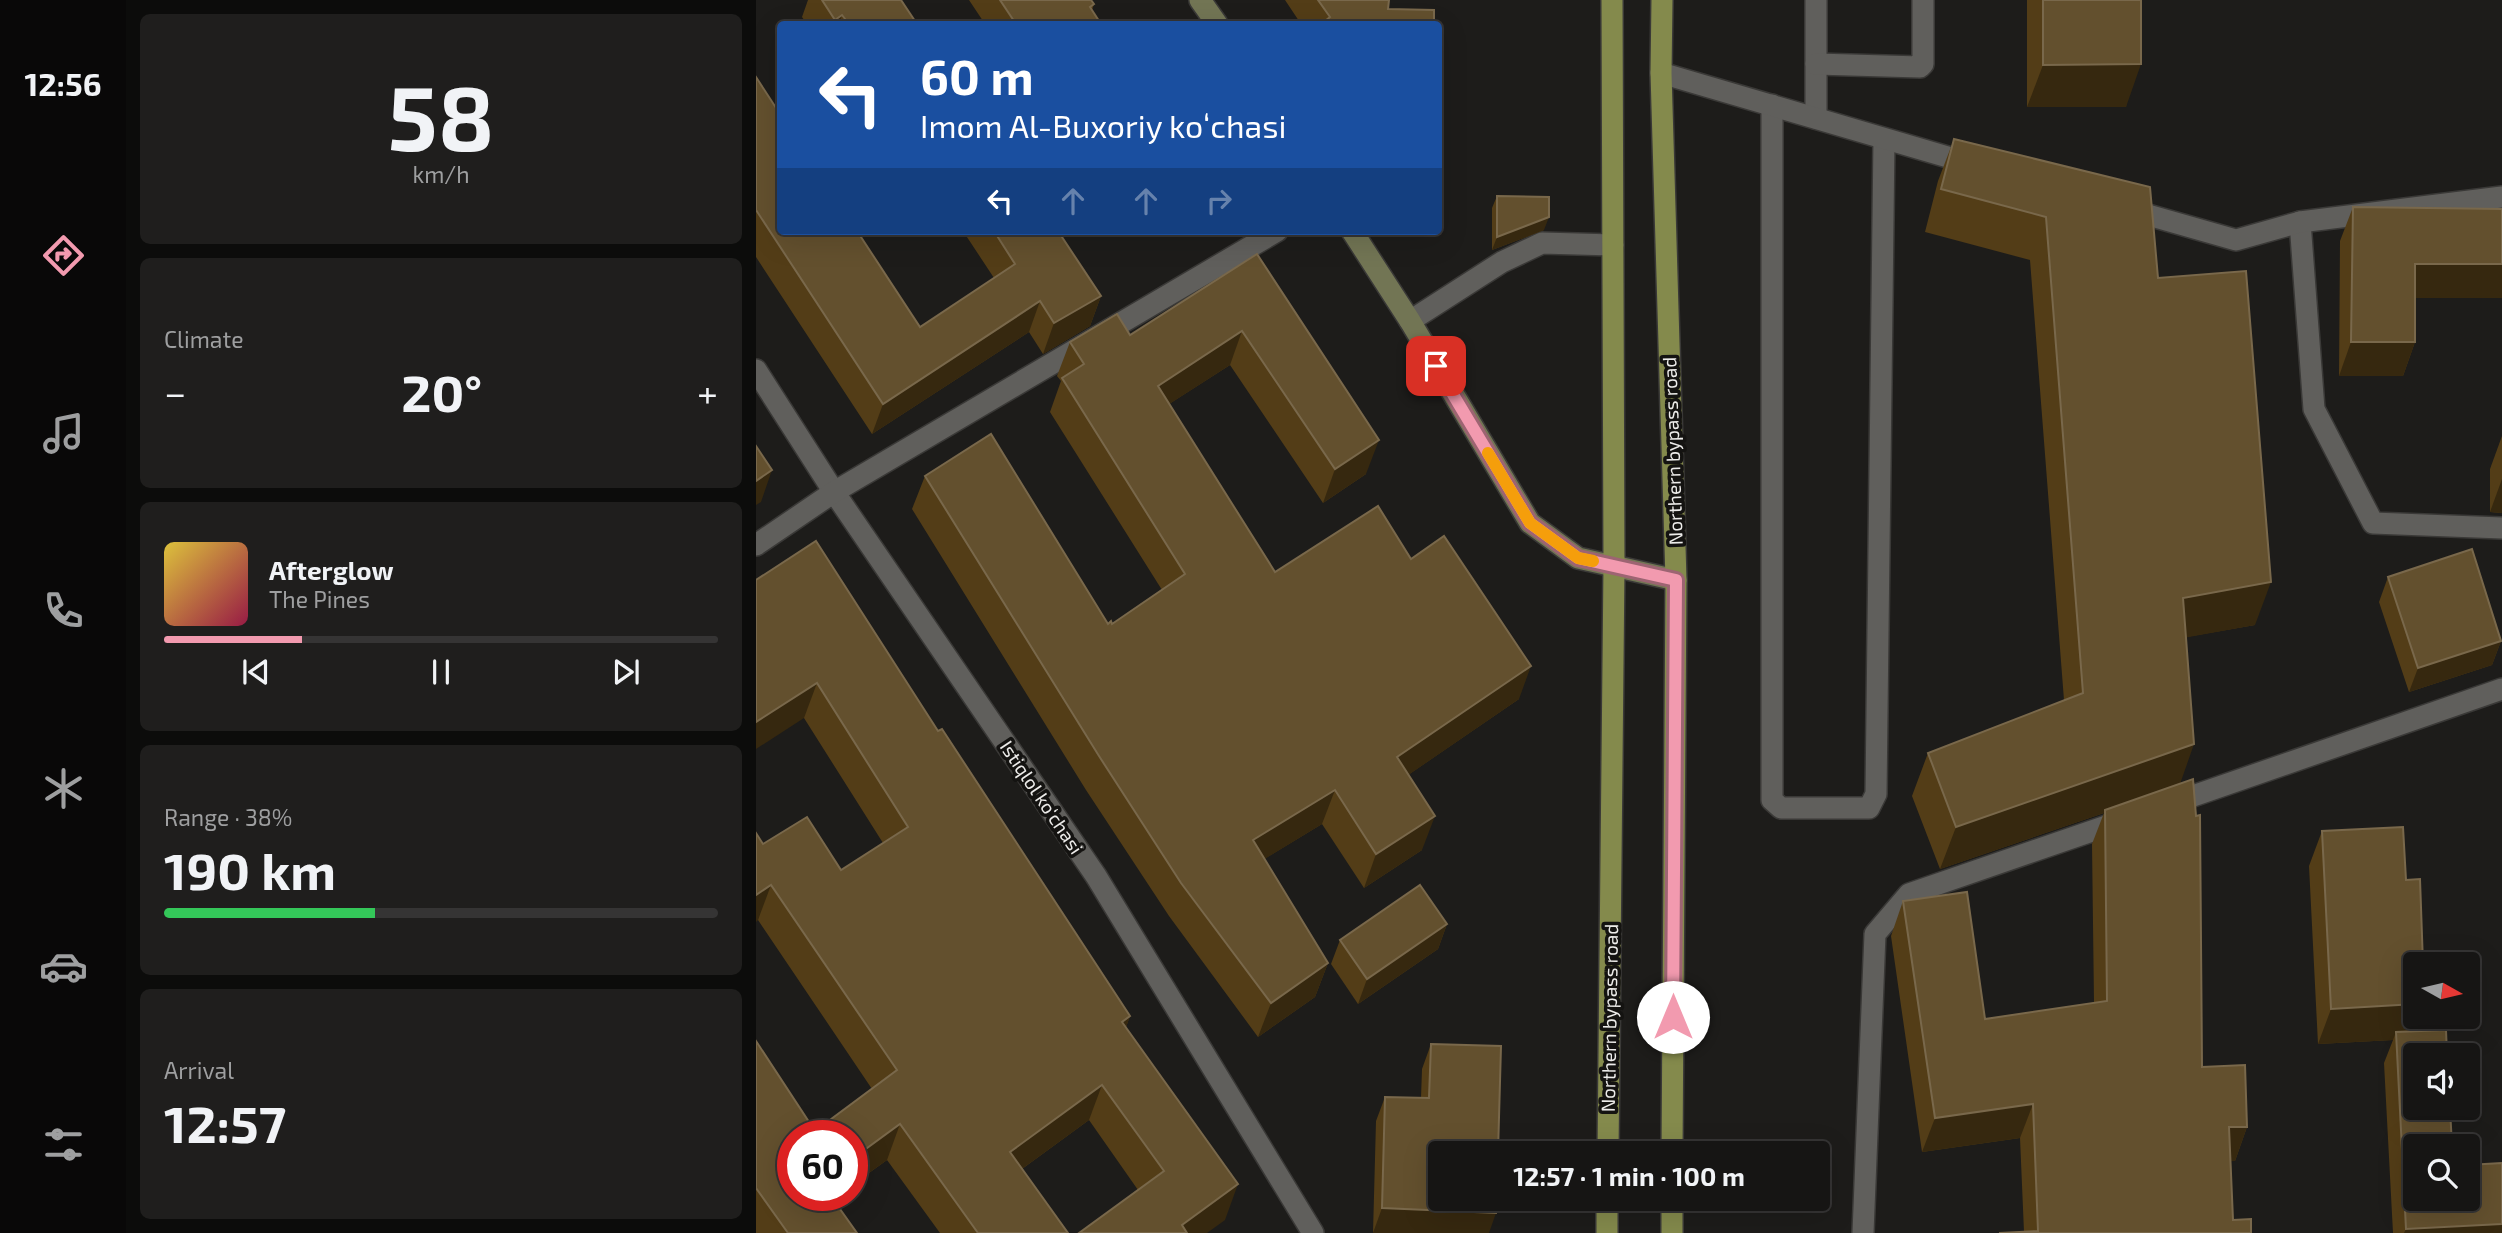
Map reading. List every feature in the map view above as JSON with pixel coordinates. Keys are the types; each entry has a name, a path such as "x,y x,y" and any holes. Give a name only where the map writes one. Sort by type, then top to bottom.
{"main road":[{"name":"Northern bypass road","path":"1608,1141 1614,566 1612,0"},
{"name":"Northern bypass road","path":"1662,0 1661,73 1676,580 1672,1141"},
{"path":"1607,1211 1607,1233"},
{"path":"1672,1211 1672,1233"}],"street":[{"path":"1200,0 1215,21"},
{"path":"1816,0 1816,118"},
{"path":"1816,64 1920,67 1923,64 1923,0"},
{"path":"1661,73 1988,169"},
{"path":"1772,105 1772,800 1781,808 1869,808 1876,794 1884,139"},
{"path":"2106,202 2236,240 2300,222 2502,197"},
{"path":"2300,222 2314,409 2373,523 2502,528"},
{"path":"756,544 834,492 1271,235"},
{"path":"1355,235 1410,321 1530,523 1578,558 1676,580"},
{"path":"1410,321 1502,262 1542,243 1613,245"},
{"name":"Istiqlol ko‘chasi","path":"756,370 834,492 1096,876 1313,1233"},
{"path":"1863,1233 1875,934 1909,894 2502,690"}],"building":[{"path":"822,0 901,0 915,21 847,21 842,15 835,20"},
{"path":"1000,0 1091,0 1094,4 1090,7 1099,21 1014,21"},
{"path":"1318,0 1389,0 1388,9 1434,10 1434,21 1325,21 1330,17"},
{"path":"2043,0 2141,0 2141,64 2043,65"},
{"path":"756,77 777,109 777,235 860,235 920,327 1015,264 997,235 1061,235 1101,296 1054,323 1040,301 883,404 756,210"},
{"path":"1954,139 2150,187 2158,278 2246,271 2271,582 2183,598 2194,744 1956,827 1928,753 2083,693 2046,217 1941,189"},
{"path":"1497,196 1549,197 1549,217 1497,237"},
{"path":"2353,207 2502,209 2502,264 2415,264 2415,342 2351,342"},
{"path":"1257,254 1379,440 1335,469 1242,331 1158,386 1275,572 1378,506 1411,559 1444,536 1531,666 1397,757 1435,816 1376,854 1335,790 1253,840 1328,963 1271,1003 1181,883 925,476 991,434 1108,624 1111,621 1112,624 1185,574 1062,378 1084,364 1070,342 1117,314 1130,335"},
{"path":"756,446 772,470 756,481"},
{"path":"816,541 938,731 942,729 1130,1016 1122,1022 1238,1184 1182,1225 1187,1233 1079,1233 1164,1171 1102,1085 1010,1152 1068,1233 978,1233 900,1124 868,1147 868,1120 830,1120 897,1070 771,885 756,895 756,833 763,844 807,817 841,870 908,827 817,683 756,722 756,580"},
{"path":"2472,549 2501,641 2418,668 2388,577"},
{"path":"2193,779 2196,816 2200,815 2202,1067 2245,1065 2247,1127 2229,1127 2233,1220 2251,1219 2251,1233 1999,1233 2038,1231 2033,1104 1935,1118 1903,901 1967,892 1985,1019 2107,1001 2105,810"},
{"path":"2403,827 2406,880 2420,879 2423,952 2403,952 2403,1005 2331,1009 2322,831"},
{"path":"1420,885 1447,924 1367,979 1340,940"},
{"path":"2446,1030 2447,1043 2403,1043 2403,1120 2451,1120 2451,1134 2403,1134 2403,1170 2396,1032"},
{"path":"756,1041 808,1120 777,1120 777,1211 841,1211 857,1233 788,1233 756,1188"},
{"path":"1431,1044 1501,1046 1498,1141 1428,1141 1428,1210 1382,1208 1385,1097 1429,1098"},
{"path":"2502,1163 2502,1224 2406,1229 2405,1211 2480,1211 2480,1164"},
{"path":"1450,1211 1496,1211 1496,1213"}],"slow traffic":[{"path":"1488,453 1530,523 1578,558 1593,561"}],"route":[{"path":"1436,366 1530,523 1578,558 1676,580 1673,1017"}]}
